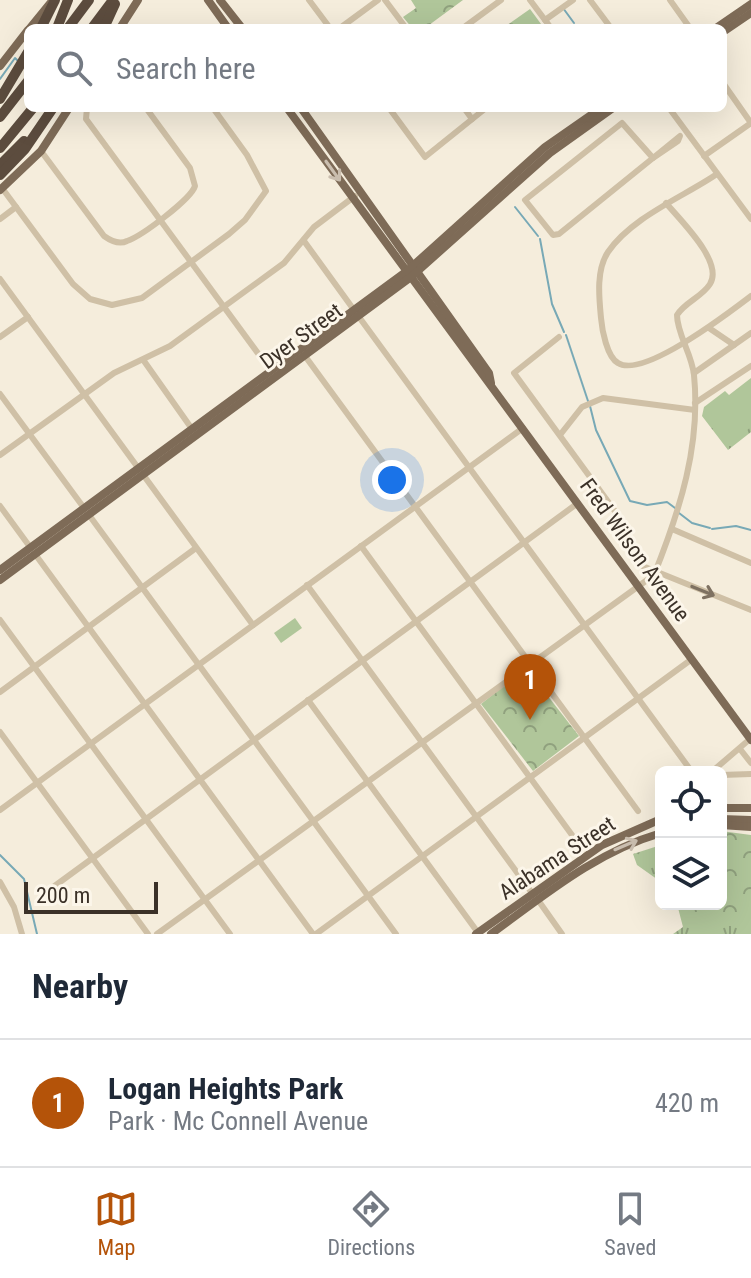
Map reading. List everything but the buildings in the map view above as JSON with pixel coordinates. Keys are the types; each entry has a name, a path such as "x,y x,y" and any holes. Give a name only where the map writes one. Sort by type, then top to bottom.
{"highway":[{"path":"43,24 54,0"},
{"path":"71,24 89,0"},
{"path":"95,24 115,0"},
{"path":"106,24 115,0"},
{"path":"59,24 67,5"},
{"path":"0,99 24,59"},
{"path":"0,117 24,86"},
{"path":"0,148 30,112"},
{"path":"0,165 48,112"},
{"path":"0,175 25,149 49,112"}],"main road":[{"path":"33,24 54,0"},
{"path":"123,24 138,0"},
{"path":"208,0 225,24"},
{"path":"220,0 239,24"},
{"path":"722,24 751,6"},
{"path":"727,28 751,6"},
{"path":"0,66 24,35"},
{"path":"1,189 41,151 66,112"},
{"name":"Fred Wilson Avenue","path":"290,112 751,740"},
{"name":"Fred Wilson Avenue","path":"304,112 417,268 489,373 491,383"},
{"name":"Dyer Street","path":"417,268 545,147 595,112"},
{"name":"Dyer Street","path":"195,432 214,412 417,268 550,153 607,112"},
{"name":"Dyer Street","path":"2,575 140,471 258,391 344,327 356,313"},
{"path":"305,356 304,351 317,338"},
{"path":"258,391 271,371"},
{"name":"Dyer Street","path":"33,551 53,531 86,512"},
{"path":"727,808 751,808"},
{"path":"727,822 751,820"},
{"name":"Alabama Street","path":"491,934 602,845 655,822"},
{"path":"727,823 751,827"},
{"name":"Alabama Street","path":"477,934 604,856 655,835"}],"street":[{"path":"309,0 327,24"},
{"path":"345,24 378,0"},
{"path":"385,0 403,24"},
{"path":"468,24 501,0"},
{"path":"530,0 548,24"},
{"path":"545,20 573,0"},
{"path":"590,0 608,24"},
{"path":"670,0 687,24"},
{"path":"704,156 751,123 727,89"},
{"path":"87,112 159,219 271,371"},
{"path":"41,151 109,240 127,242 191,195 195,179 149,112"},
{"path":"1,189 73,284 90,299 120,304 142,298 239,226 266,191 247,155 216,112"},
{"path":"392,112 425,157 481,112"},
{"path":"467,112 472,119"},
{"path":"671,112 683,134 704,156 751,219"},
{"path":"653,158 622,123 525,200 556,235 653,158 683,134"},
{"path":"717,174 666,203 607,255 600,276 601,321 612,357 623,365 687,344 751,296"},
{"path":"0,455 114,373 161,353 224,307 284,263 320,221 361,191"},
{"path":"157,934 655,572 686,487 695,407 694,373 677,315 710,286 714,271 708,256 666,203"},
{"path":"0,219 16,207"},
{"path":"304,241 688,766"},
{"path":"0,279 253,625"},
{"path":"99,314 102,303"},
{"path":"0,337 28,317"},
{"path":"709,328 734,345"},
{"path":"694,373 751,333"},
{"path":"559,337 514,372 622,522 640,565 751,610"},
{"path":"305,356 638,811"},
{"path":"144,361 195,432"},
{"path":"560,435 582,407 603,398 695,407 751,366"},
{"path":"0,394 396,934"},
{"path":"0,810 523,428"},
{"path":"45,893 578,503"},
{"path":"0,506 315,934 692,659"},
{"path":"672,529 751,563"},
{"path":"361,546 580,846"},
{"path":"0,692 196,548"},
{"path":"307,585 562,934"},
{"path":"0,620 230,934"},
{"path":"308,700 477,934"},
{"path":"0,732 148,934"},
{"path":"719,766 751,740"},
{"path":"740,749 751,763"},
{"path":"727,775 751,774"},
{"path":"0,882 14,907 22,934"}],"green space":[{"path":"411,0 463,0 430,24 409,24 403,17 416,8"},
{"path":"530,9 541,24 509,24"},
{"path":"751,378 751,432 728,450 702,416 704,407 725,391 729,395"},
{"path":"751,383 751,427 729,444 708,417"},
{"path":"295,618 302,628 281,643 274,633"},
{"path":"526,668 579,736 533,771 481,704"},
{"path":"727,832 751,835 751,921 690,914 687,910 727,910"},
{"path":"751,840 751,934 673,934 683,927 679,910 727,910 727,891"},
{"path":"655,847 655,878 637,865 633,854"}],"waterway":[{"path":"563,8 574,23"},
{"path":"0,79 15,58 19,62"},
{"path":"515,207 538,236"},
{"path":"540,239 552,304 564,332"},
{"path":"566,335 588,401"},
{"path":"590,406 596,430 630,501 647,505 667,502 675,508"},
{"path":"679,513 692,523 710,528"},
{"path":"712,529 736,526 751,530"},
{"path":"0,855 24,879 37,934"}],"place":[{"name":"Logan Heights Park","path":"530,720"}]}
